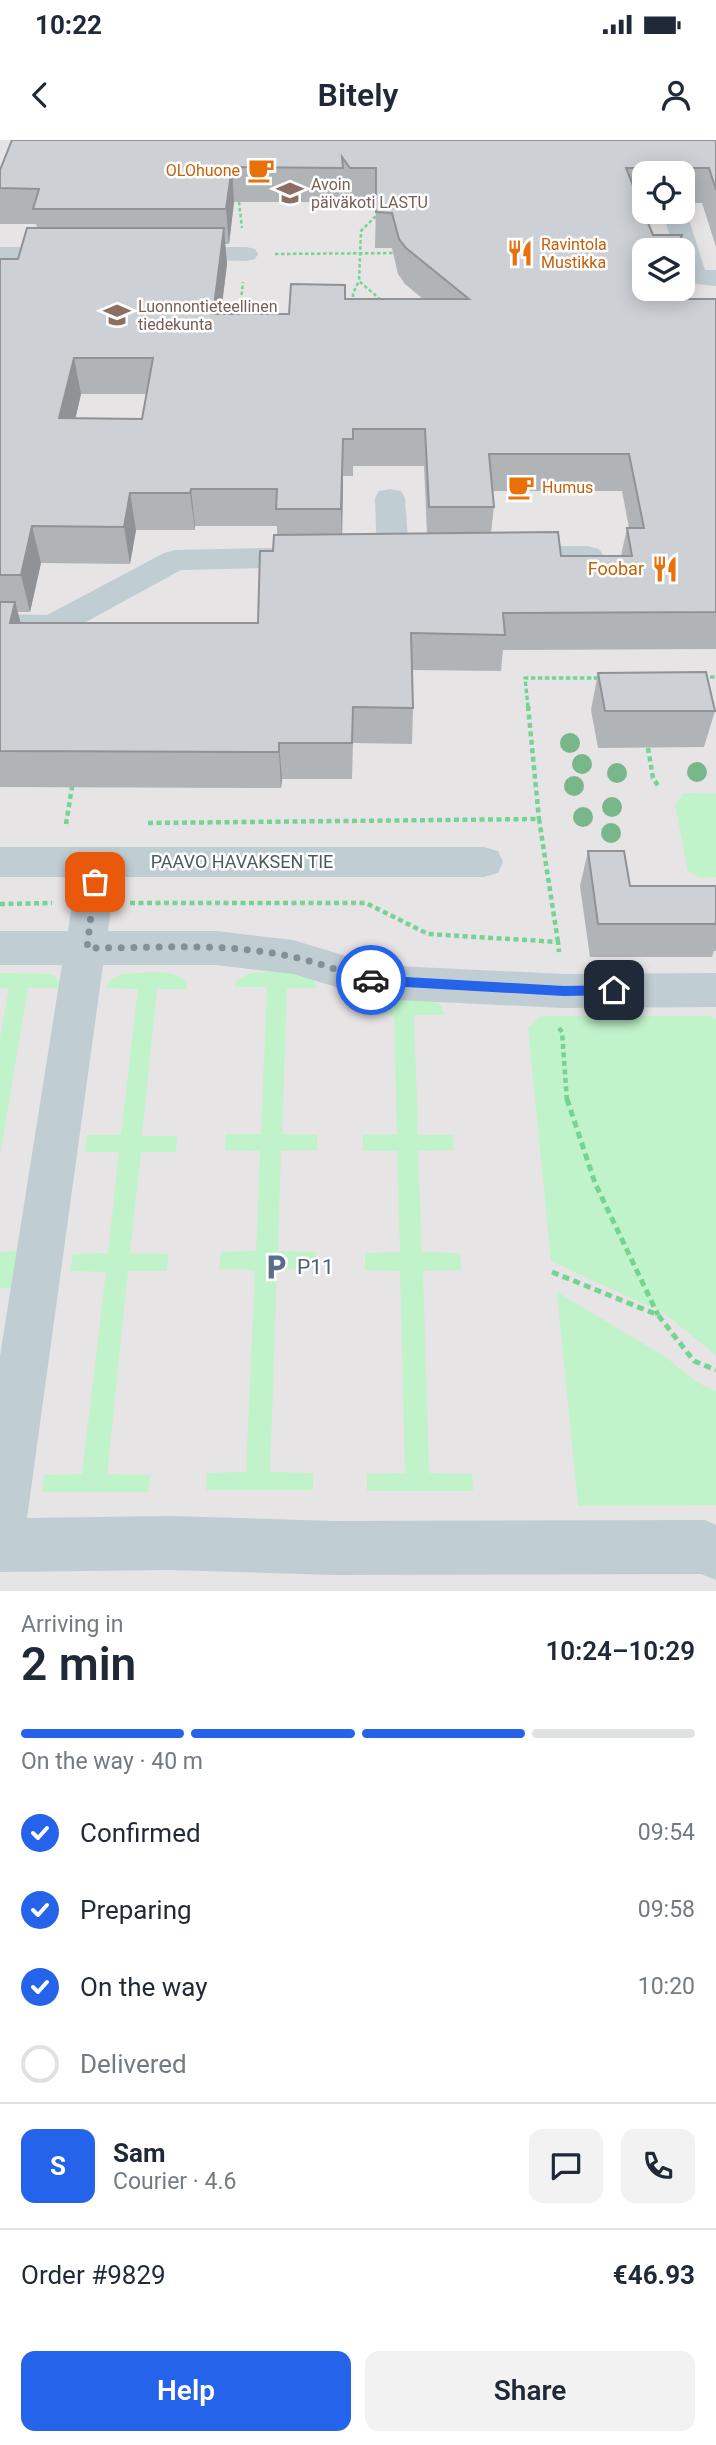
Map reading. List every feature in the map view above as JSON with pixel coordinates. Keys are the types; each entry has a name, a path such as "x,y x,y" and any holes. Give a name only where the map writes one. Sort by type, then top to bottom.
{"street":[{"path":"678,224 695,278 712,278 716,307"},
{"path":"0,254 96,254"},
{"path":"150,254 246,254"},
{"path":"0,625 52,626 175,559 381,557 390,498"},
{"path":"477,556 588,556"},
{"name":"PAAVO HAVAKSEN TIE","path":"0,862 95,882 484,862"},
{"path":"0,1522 95,882"},
{"path":"0,948 216,948 293,957 376,982 519,988 716,990"},
{"path":"0,1545 170,1543 334,1548 705,1547 716,1553"}],"path":[{"path":"353,307 354,293 359,281 361,230 385,207"},
{"path":"239,320 246,254 400,253"},
{"path":"359,281 377,298 388,304"},
{"path":"702,677 716,677"},
{"path":"539,820 525,678 607,678"},
{"path":"648,747 653,778 659,787"},
{"path":"66,824 72,787"},
{"path":"544,857 561,964"},
{"path":"0,904 95,882 366,903 428,934 558,942"},
{"path":"519,988 562,1032 567,1100 595,1183 658,1315 694,1361 716,1370"},
{"path":"552,1272 658,1315"}],"shaded area":[{"path":"0,140 716,140 716,1591 0,1591"}],"green space":[{"path":"684,793 716,794 716,877 700,878 688,871 675,804"},
{"path":"0,973 53,974 60,982 59,988 28,988 0,1155 0,1039 9,988 0,988"},
{"path":"250,973 299,973 314,980 317,988 287,988 282,1134 317,1135 317,1150 281,1151 278,1251 316,1252 315,1269 277,1270 270,1472 313,1473 313,1490 206,1490 207,1473 246,1472 255,1270 219,1269 221,1252 256,1251 260,1151 225,1150 226,1134 261,1134 267,987 235,987 235,982"},
{"path":"122,974 170,974 185,981 187,989 157,989 142,1136 177,1136 176,1152 141,1152 130,1253 168,1254 167,1271 128,1271 107,1474 150,1475 148,1492 42,1492 44,1475 82,1474 106,1272 70,1271 73,1254 108,1253 119,1152 85,1152 87,1135 121,1135 138,989 106,988 111,979"},
{"path":"430,999 441,1005 444,1015 414,1015 418,1135 453,1135 454,1150 418,1151 422,1252 460,1253 461,1270 423,1271 429,1473 472,1474 473,1491 367,1491 367,1474 405,1473 400,1271 365,1270 365,1253 400,1252 397,1151 363,1151 363,1135 397,1134 394,1014 361,1014 361,1009 369,1001"},
{"path":"540,1016 710,1016 716,1019 716,1355 664,1313 551,1261 528,1028"},
{"path":"21,1251 16,1288 0,1288 0,1252"},
{"path":"557,1292 664,1356 698,1383 716,1391 716,1505 578,1506"}],"building":[{"path":"12,140 716,140 716,190 709,168 695,168 695,161 632,161 632,168 626,168 632,183 632,224 649,224 653,235 682,235 681,238 632,238 632,301 716,299 716,612 503,613 505,635 411,633 413,708 353,707 352,743 279,743 279,752 0,751 0,602 15,602 10,623 258,623 260,551 273,551 274,535 558,532 561,556 632,556 627,528 644,528 629,454 489,454 494,507 429,507 425,429 353,429 353,439 343,439 341,509 276,509 277,489 191,489 190,493 130,493 124,527 32,526 21,575 0,575 0,259 18,259 27,228 224,228 213,314 289,314 291,284 345,285 345,299 469,299 406,248 399,239 392,213 376,212 376,168 350,168 342,157 343,168 232,167 226,209 33,209 39,189 0,188 0,170","holes":["74,358 153,358 142,419 59,418"]},
{"path":"706,672 715,711 605,711 598,673"},
{"path":"588,851 624,851 630,886 716,886 716,924 598,924"}],"way so far":[{"path":"95,882 87,948 216,948 293,957 371,980"}],"place":[{"name":"OLOhuone","path":"261,170"},
{"name":"Avoin päiväkoti LASTU","path":"290,193"},
{"name":"Ravintola Mustikka","path":"520,253"},
{"name":"Luonnontieteellinen tiedekunta","path":"117,315"},
{"name":"Humus","path":"521,487"},
{"name":"Foobar","path":"665,569"},
{"name":"P11","path":"276,1267"}],"route":[{"path":"371,980 564,991 614,990"}]}
